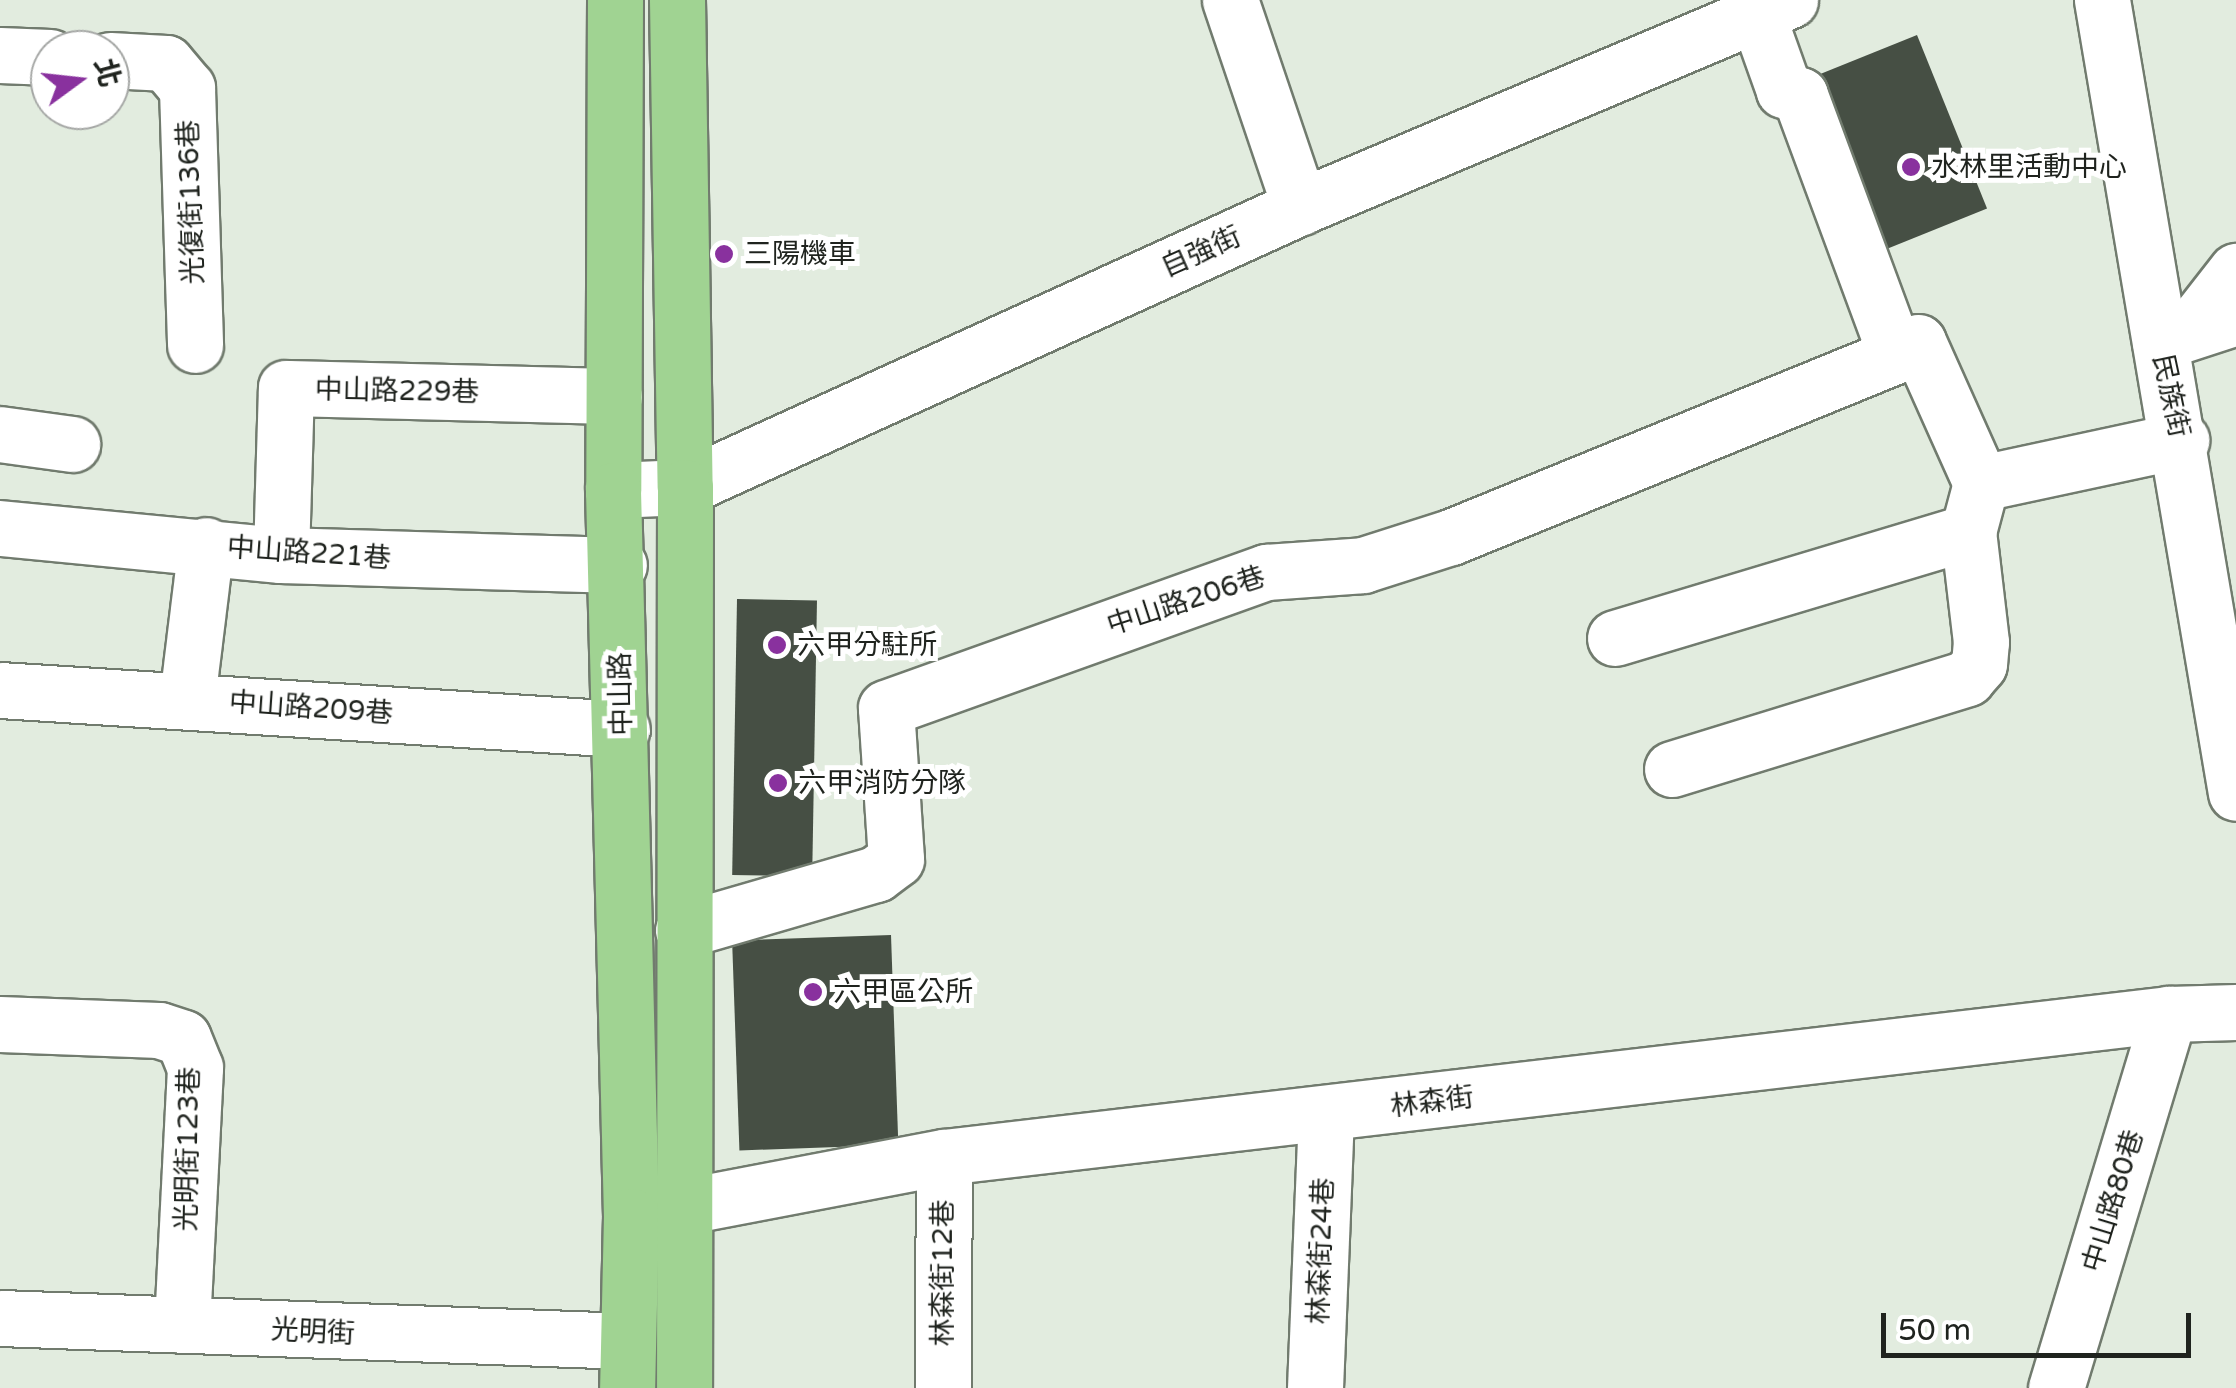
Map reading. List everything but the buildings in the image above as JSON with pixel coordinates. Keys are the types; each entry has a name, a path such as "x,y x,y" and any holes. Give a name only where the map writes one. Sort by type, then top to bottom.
{"main road":[{"name":"中山路","path":"614,0 613,490 619,565 622,729 657,1212 684,1388"},
{"name":"中山路","path":"627,1364 657,1212 683,930 685,487 677,0"}],"street":[{"path":"1230,0 1300,207"},
{"name":"民族街","path":"2102,0 2195,330 2181,440 2223,606 2236,793"},
{"name":"自強街","path":"613,490 685,487 1300,207 1773,7"},
{"path":"1672,769 1966,678 1978,664 1981,642 1974,508 1918,342 1896,355 1800,95 1784,90 1773,7"},
{"path":"0,55 30,56"},
{"name":"光復街136巷","path":"130,61 166,62 187,88 195,345"},
{"path":"2195,330 2236,271"},
{"name":"中山路206巷","path":"683,930 876,874 896,859 886,708 1266,572 1362,565 1451,537 1896,355"},
{"name":"中山路229巷","path":"281,555 286,388 614,396"},
{"path":"0,434 72,444"},
{"path":"1615,638 1974,508 2181,440"},
{"name":"中山路221巷","path":"0,528 281,555 619,565"},
{"path":"188,699 206,545"},
{"name":"中山路209巷","path":"0,690 622,729"},
{"name":"林森街","path":"657,1212 944,1158 2169,1014 2236,1012"},
{"name":"中山路80巷","path":"2056,1388 2169,1014"},
{"name":"光明街123巷","path":"0,1024 159,1030 183,1038 195,1068 182,1326"},
{"name":"林森街24巷","path":"1315,1388 1326,1114"},
{"name":"林森街12巷","path":"943,1388 944,1158"},
{"name":"光明街","path":"0,1318 182,1326 627,1364"}],"place":[{"name":"水林里活動中心","path":"1911,167"},
{"name":"三陽機車","path":"724,254"},
{"name":"六甲分駐所","path":"777,645"},
{"name":"六甲消防分隊","path":"778,783"},
{"name":"六甲區公所","path":"813,992"}]}
